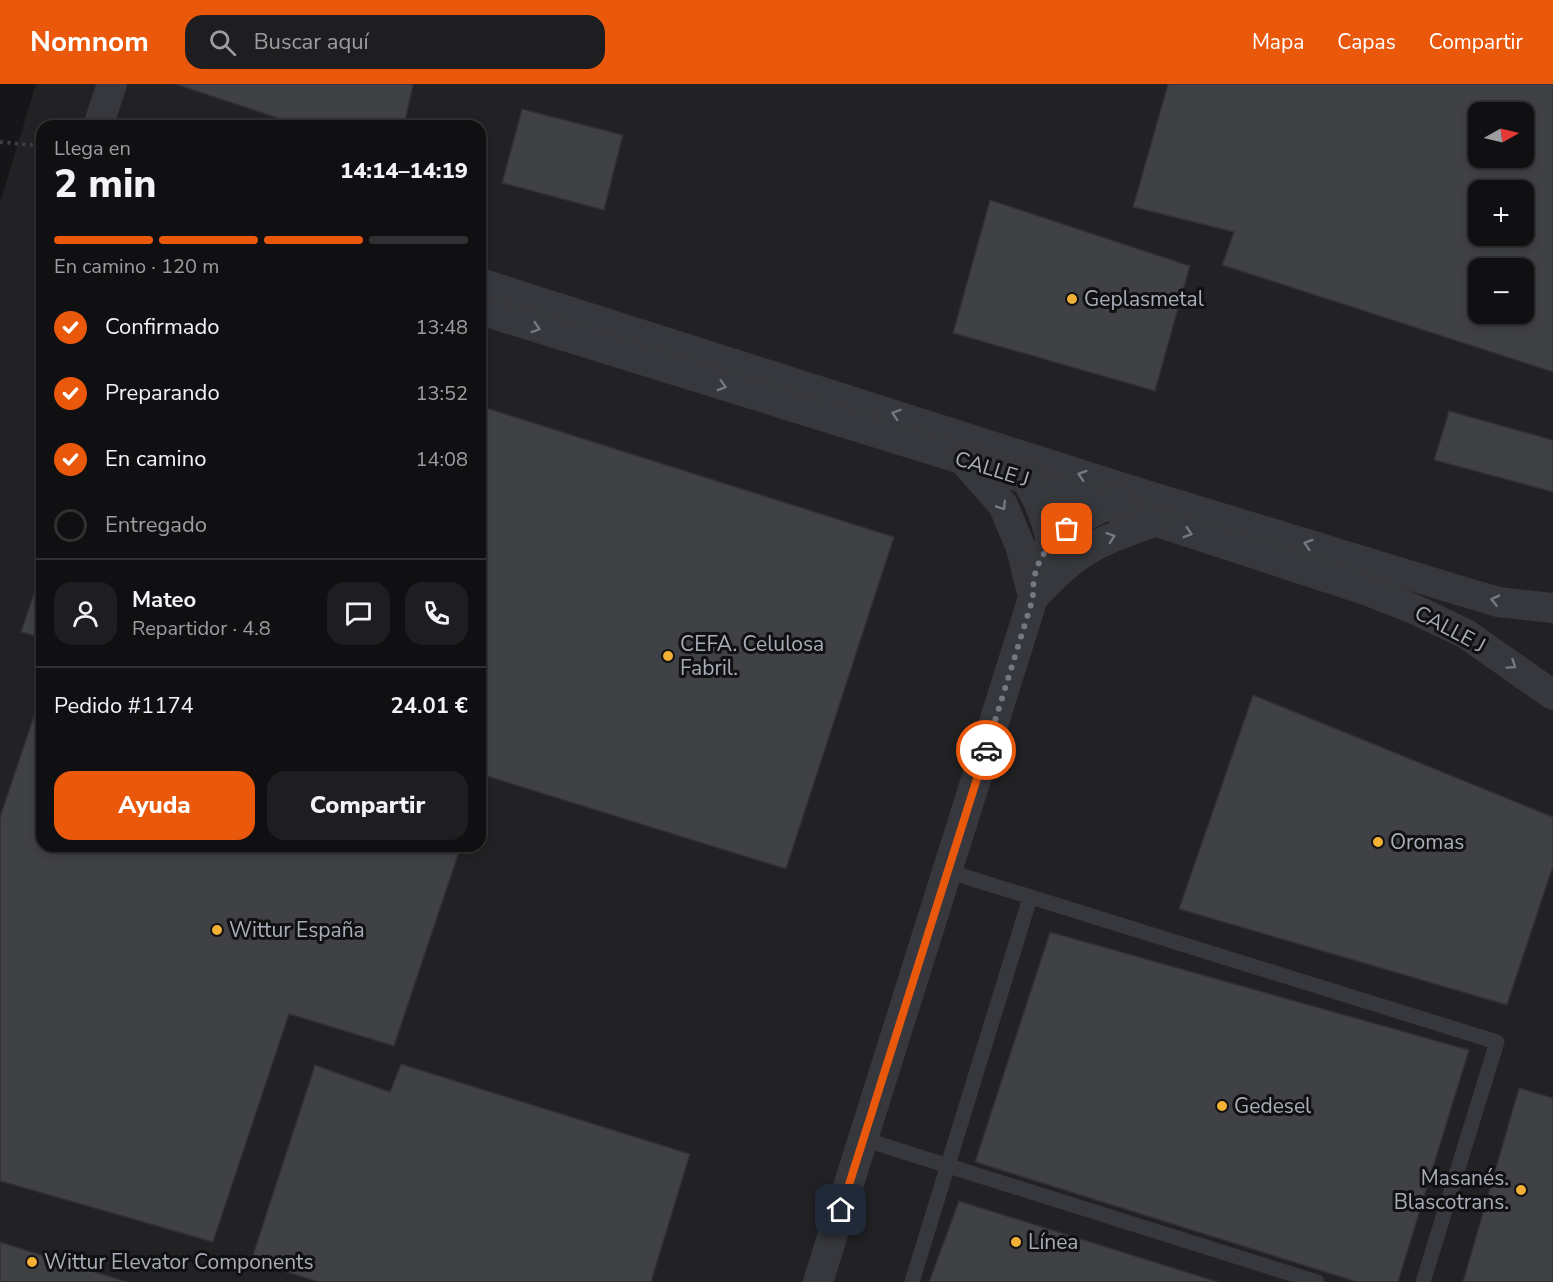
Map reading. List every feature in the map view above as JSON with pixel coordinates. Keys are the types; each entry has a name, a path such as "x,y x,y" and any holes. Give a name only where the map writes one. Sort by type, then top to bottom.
{"street":[{"path":"100,120 112,84"},
{"name":"CALLE J","path":"486,285 1133,491 1498,602 1553,608"},
{"name":"CALLE J","path":"486,312 1026,479 1368,591 1416,610 1466,634 1553,695"},
{"path":"1004,449 1040,503 1052,542 1057,572"},
{"path":"964,461 1003,505 1013,525 1033,598"},
{"path":"818,1282 1033,598 1033,581 1037,562 1052,542 1067,529 1133,491"},
{"path":"1033,598 1057,572 1095,544 1154,522"}],"lane":[{"path":"947,871 1497,1042 1423,1282"},
{"path":"912,1282 1030,898"},
{"path":"863,1139 1317,1282"}],"path":[{"path":"0,142 36,145"}],"shaded area":[{"path":"36,84 1553,84 1553,1282 0,1282 0,203"}],"building":[{"path":"175,84 413,85 405,120 284,120"},
{"path":"1168,84 1553,84 1553,372 1222,265 1234,232 1133,207"},
{"path":"522,109 623,135 604,210 502,183"},
{"name":"Geplasmetal","path":"990,200 1190,266 1155,391 953,333"},
{"name":"CEFA. Celulosa Fabril.","path":"486,408 894,537 786,869 486,776"},
{"path":"1449,411 1553,440 1553,492 1434,460"},
{"path":"36,588 36,636 21,632"},
{"name":"Oromas","path":"1253,695 1553,817 1553,866 1507,1005 1179,909"},
{"name":"Wittur España","path":"36,710 36,852 459,852 394,1046 289,1014 213,1242 0,1181 0,817"},
{"name":"Gedesel","path":"1050,932 1469,1050 1398,1282 1357,1282 975,1162"},
{"path":"401,1064 690,1154 651,1282 319,1282 251,1261 315,1065 390,1092"},
{"name":"Masanés. Blascotrans.","path":"1519,1088 1553,1098 1553,1282 1463,1282"},
{"name":"Línea","path":"959,1201 1218,1282 929,1282"},
{"name":"Wittur Elevator Components","path":"0,1242 127,1282 0,1282"}],"way so far":[{"path":"986,750 1033,598 1034,571 1037,562 1052,542 1067,529"}],"place":[{"name":"Geplasmetal","path":"1072,299"},
{"name":"CEFA. Celulosa Fabril.","path":"668,656"},
{"name":"Oromas","path":"1378,842"},
{"name":"Wittur España","path":"217,930"},
{"name":"Gedesel","path":"1222,1106"},
{"name":"Masanés. Blascotrans.","path":"1521,1190"},
{"name":"Línea","path":"1016,1242"},
{"name":"Wittur Elevator Components","path":"32,1262"}],"route":[{"path":"841,1210 986,750"}]}
